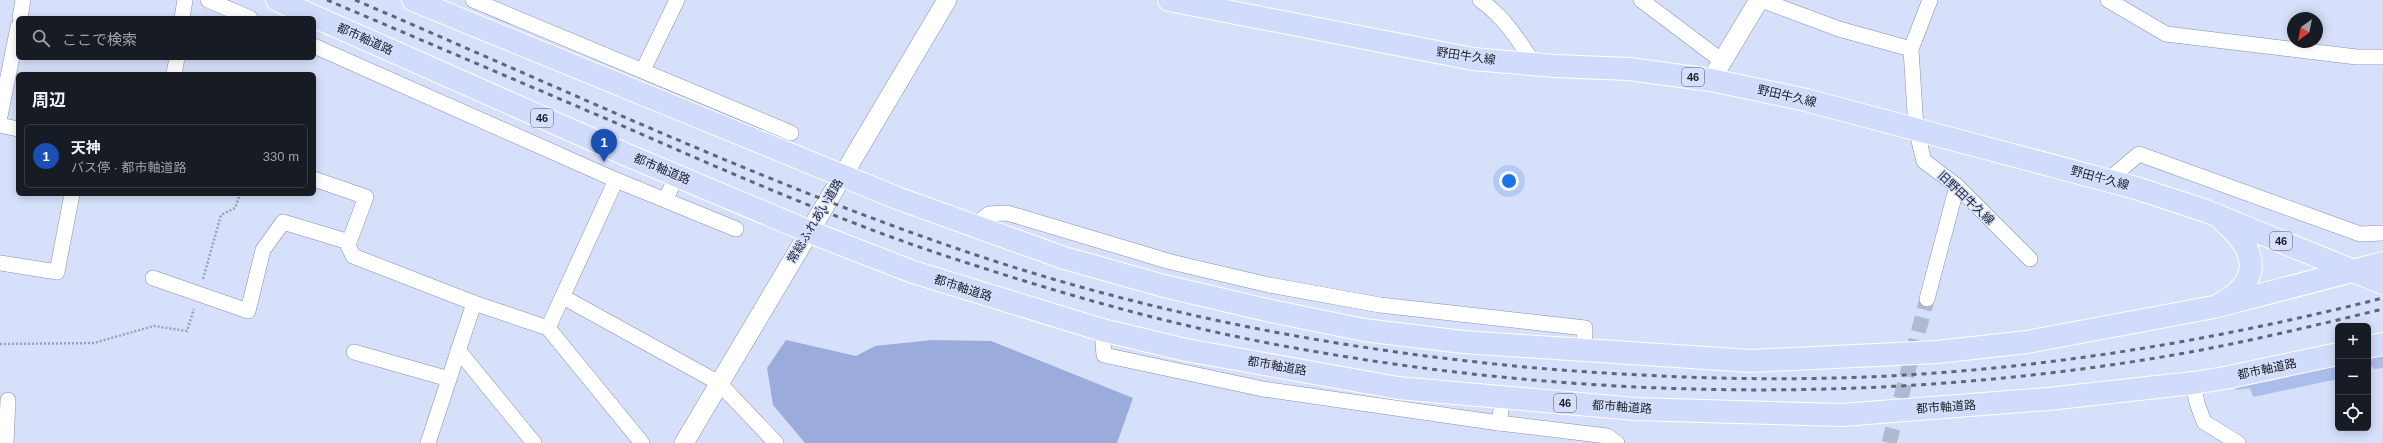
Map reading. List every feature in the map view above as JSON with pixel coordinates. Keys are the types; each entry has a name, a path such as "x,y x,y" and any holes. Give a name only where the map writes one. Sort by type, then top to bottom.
{"main road":[{"name":"都市軸道路","path":"277,0 313,16"},
{"path":"413,0 898,198 1064,258 1164,286 1270,312 1372,330 1463,342 1751,361 1937,352 2027,342 2214,306 2383,263"},
{"name":"野田牛久線","path":"1170,0 1473,59 1534,64 1629,68 1711,80 1806,100 2108,180 2206,211 2356,271 2383,284"},
{"name":"都市軸道路","path":"316,17 677,176 810,232 913,272 1102,330 1186,350 1398,388 1636,409 1842,415 2048,399 2193,383 2225,378 2335,355"},
{"path":"2206,211 2229,225 2245,245 2252,260 2249,277 2241,288 2226,300 2214,306"},
{"path":"2371,346 2383,344"}],"street":[{"path":"20,16 24,0"},
{"path":"182,16 185,0"},
{"path":"208,0 245,16"},
{"path":"473,0 686,87 790,133"},
{"path":"643,70 677,0"},
{"name":"常総ふれあい道路","path":"684,443 947,0"},
{"path":"1480,0 1493,9 1512,29 1534,64"},
{"path":"1641,0 1722,61"},
{"path":"1711,80 1760,0 1839,29 1911,49 1930,0"},
{"path":"2108,0 2166,34 2357,57 2383,57"},
{"path":"483,28 493,8"},
{"path":"0,116 16,37"},
{"path":"316,47 616,180 736,229"},
{"name":"旧野田牛久線","path":"1911,49 1916,129 1924,161 1957,186 2030,259"},
{"path":"174,72 177,60"},
{"path":"677,107 686,87"},
{"path":"0,125 16,129"},
{"path":"2108,180 2139,154 2360,234 2383,233"},
{"path":"665,200 677,176"},
{"path":"316,180 366,197 348,245"},
{"path":"548,328 616,180"},
{"path":"1927,299 1957,186"},
{"path":"0,263 57,272 72,196"},
{"path":"153,278 248,310 263,250 283,222 346,241 353,256 474,303 548,328 642,443"},
{"path":"563,297 719,383 776,443"},
{"path":"429,442 474,303"},
{"path":"1102,330 1104,355 1264,389 1499,423 1607,436 1617,443"},
{"path":"458,350 534,443"},
{"path":"354,352 449,379"},
{"path":"2193,383 2197,403 2204,422 2238,443"},
{"path":"1499,423 1503,397"},
{"path":"6,443 8,400"}],"path":[{"path":"202,280 221,215 235,208 239,196"},
{"path":"0,344 94,343 154,326 188,331 196,302"}],"shaded area":[{"path":"786,340 856,356 875,346 932,340 991,341 1133,398 1117,443 805,443 773,405 767,368"},
{"path":"2383,349 2383,368 2374,369 2371,366 2371,352"},
{"path":"2335,361 2335,380 2253,397 2250,388 2235,390 2241,383"}],"tunnel":[{"path":"1889,443 1927,299"}],"railway":[{"path":"327,0 568,102 742,178 836,216 932,251 1021,280 1144,315 1228,335 1312,351 1420,368 1528,380 1638,387 1748,390 1858,388 1968,381 2077,370 2185,353 2383,309"},
{"path":"355,0 743,167 900,228 979,256 1047,277 1185,313 1254,328 1395,352 1536,368 1636,375 1786,379 1886,376 1993,368 2105,354 2272,324 2383,298"}],"place":[{"name":"天神","path":"604,162"}]}
